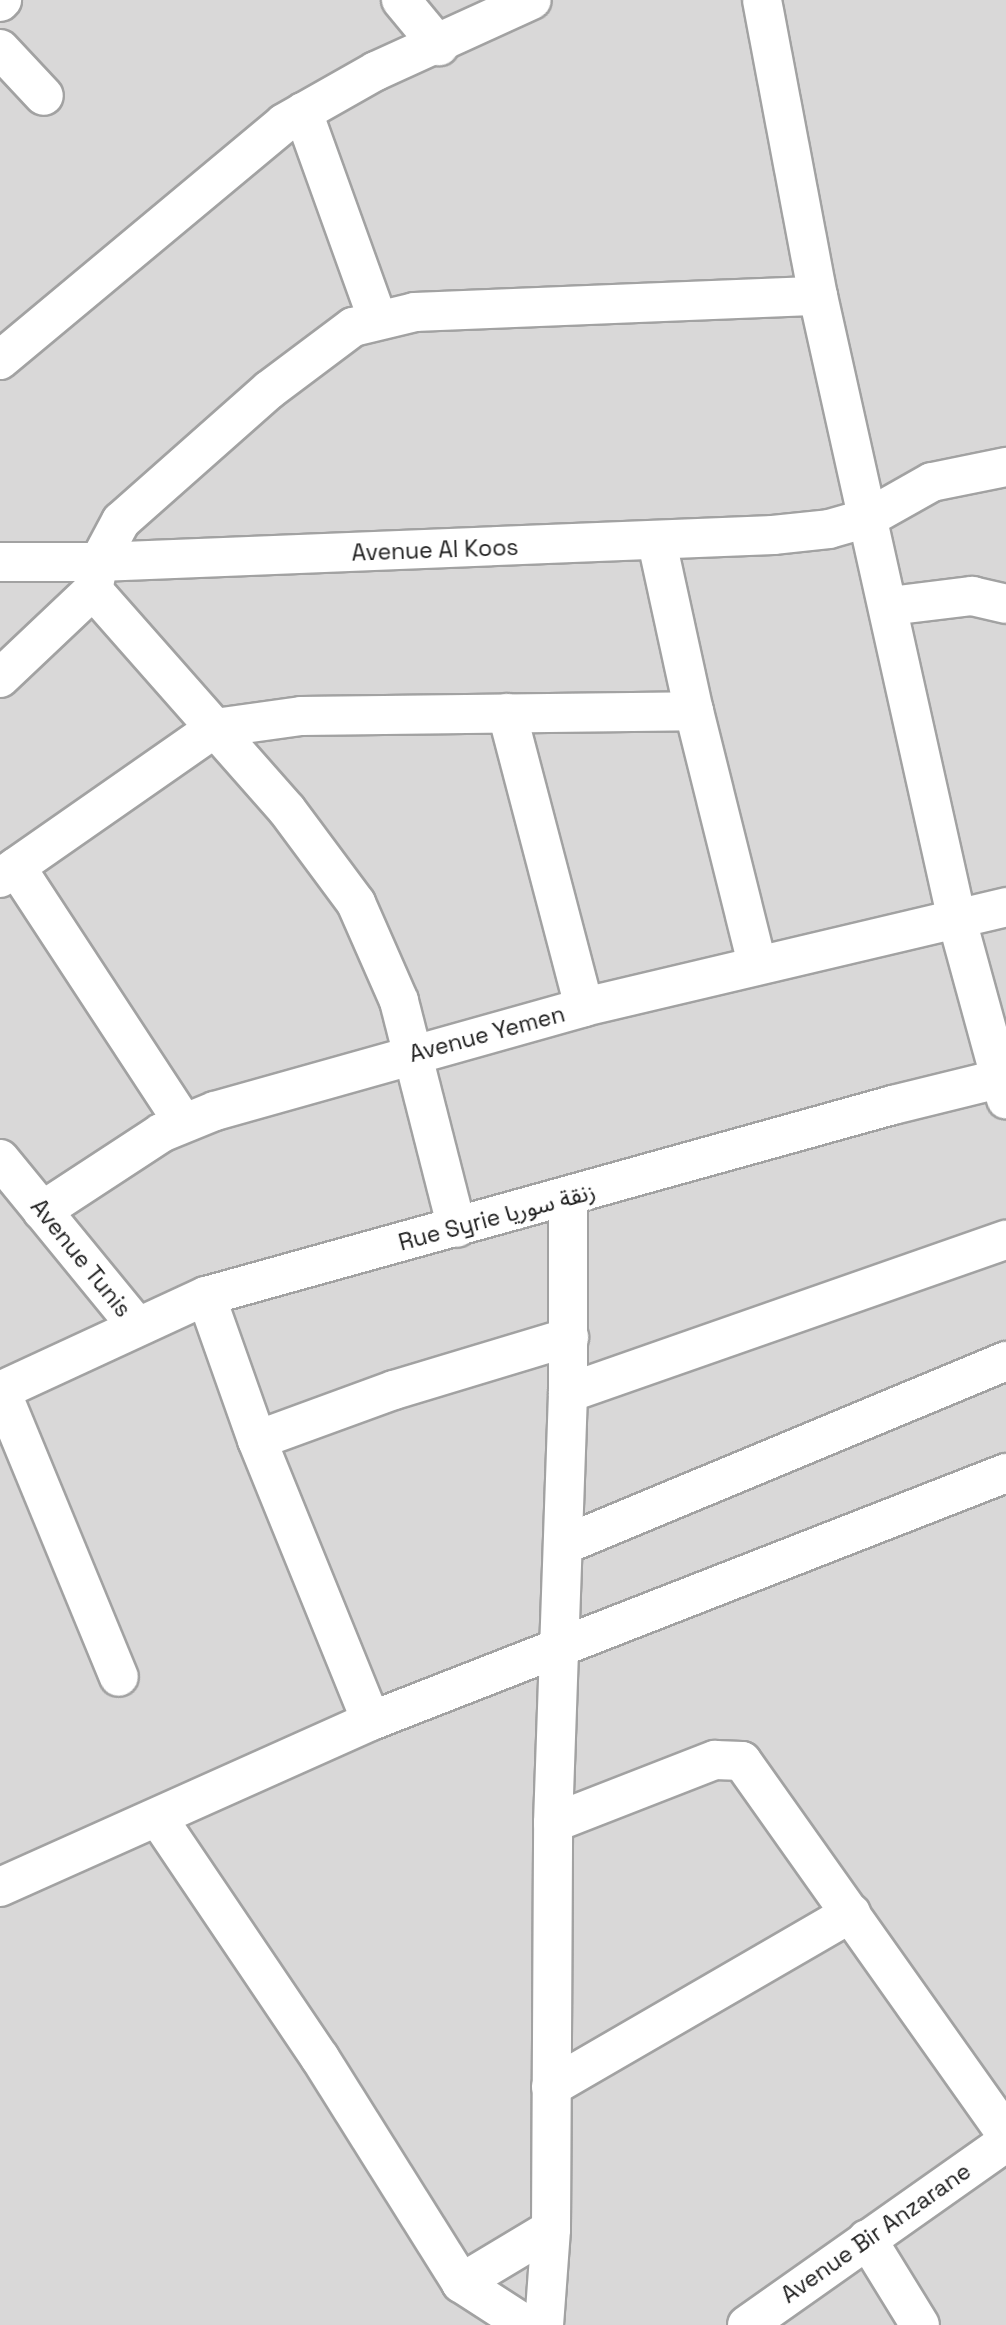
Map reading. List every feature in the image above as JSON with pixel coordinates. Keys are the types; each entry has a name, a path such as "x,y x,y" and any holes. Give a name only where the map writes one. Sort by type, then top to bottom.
{"street":[{"path":"401,0 439,46"},
{"path":"0,359 248,150 303,112 376,71 439,46 533,0"},
{"path":"762,0 817,296 890,606 957,920 1004,1085"},
{"path":"0,49 44,96"},
{"path":"303,112 377,318"},
{"path":"0,678 96,576 121,521 170,474 323,347 377,318 415,312 817,296"},
{"name":"Avenue Al Koos","path":"0,562 96,576 829,529 868,519 932,482 1006,467"},
{"path":"657,542 694,711 757,963"},
{"path":"96,576 215,728 327,859 356,903 383,956 415,1054 457,1228"},
{"path":"890,606 972,596 1006,604"},
{"path":"183,1122 8,873 215,728 302,716 694,711"},
{"path":"507,713 584,1007"},
{"name":"Avenue Yemen","path":"42,1211 183,1122 584,1007 757,963 1006,907"},
{"name":"Rue Syrie زنقة سوريا","path":"0,1391 136,1325 206,1296 568,1198 893,1105 1004,1085"},
{"name":"Avenue Tunis","path":"0,1159 136,1325"},
{"path":"544,2325 551,2229 553,1823 556,1651 564,1545 568,1393 568,1198"},
{"path":"568,1393 1006,1240"},
{"path":"206,1296 257,1440 370,1721"},
{"path":"257,1440 394,1390 569,1337"},
{"path":"564,1545 1006,1361"},
{"path":"0,1391 119,1677"},
{"path":"0,1887 370,1721 556,1651 1006,1473"},
{"path":"553,1823 715,1760 742,1761 852,1913 1003,2149"},
{"path":"158,1818 320,2058 461,2283 526,2325"},
{"path":"551,2087 852,1913"},
{"name":"Avenue Bir Anzarane","path":"747,2325 867,2239 1003,2149"},
{"path":"461,2283 551,2229"},
{"path":"867,2239 920,2325"}],"shaded area":[{"path":"0,0 1006,0 1006,2325 0,2325"}]}
